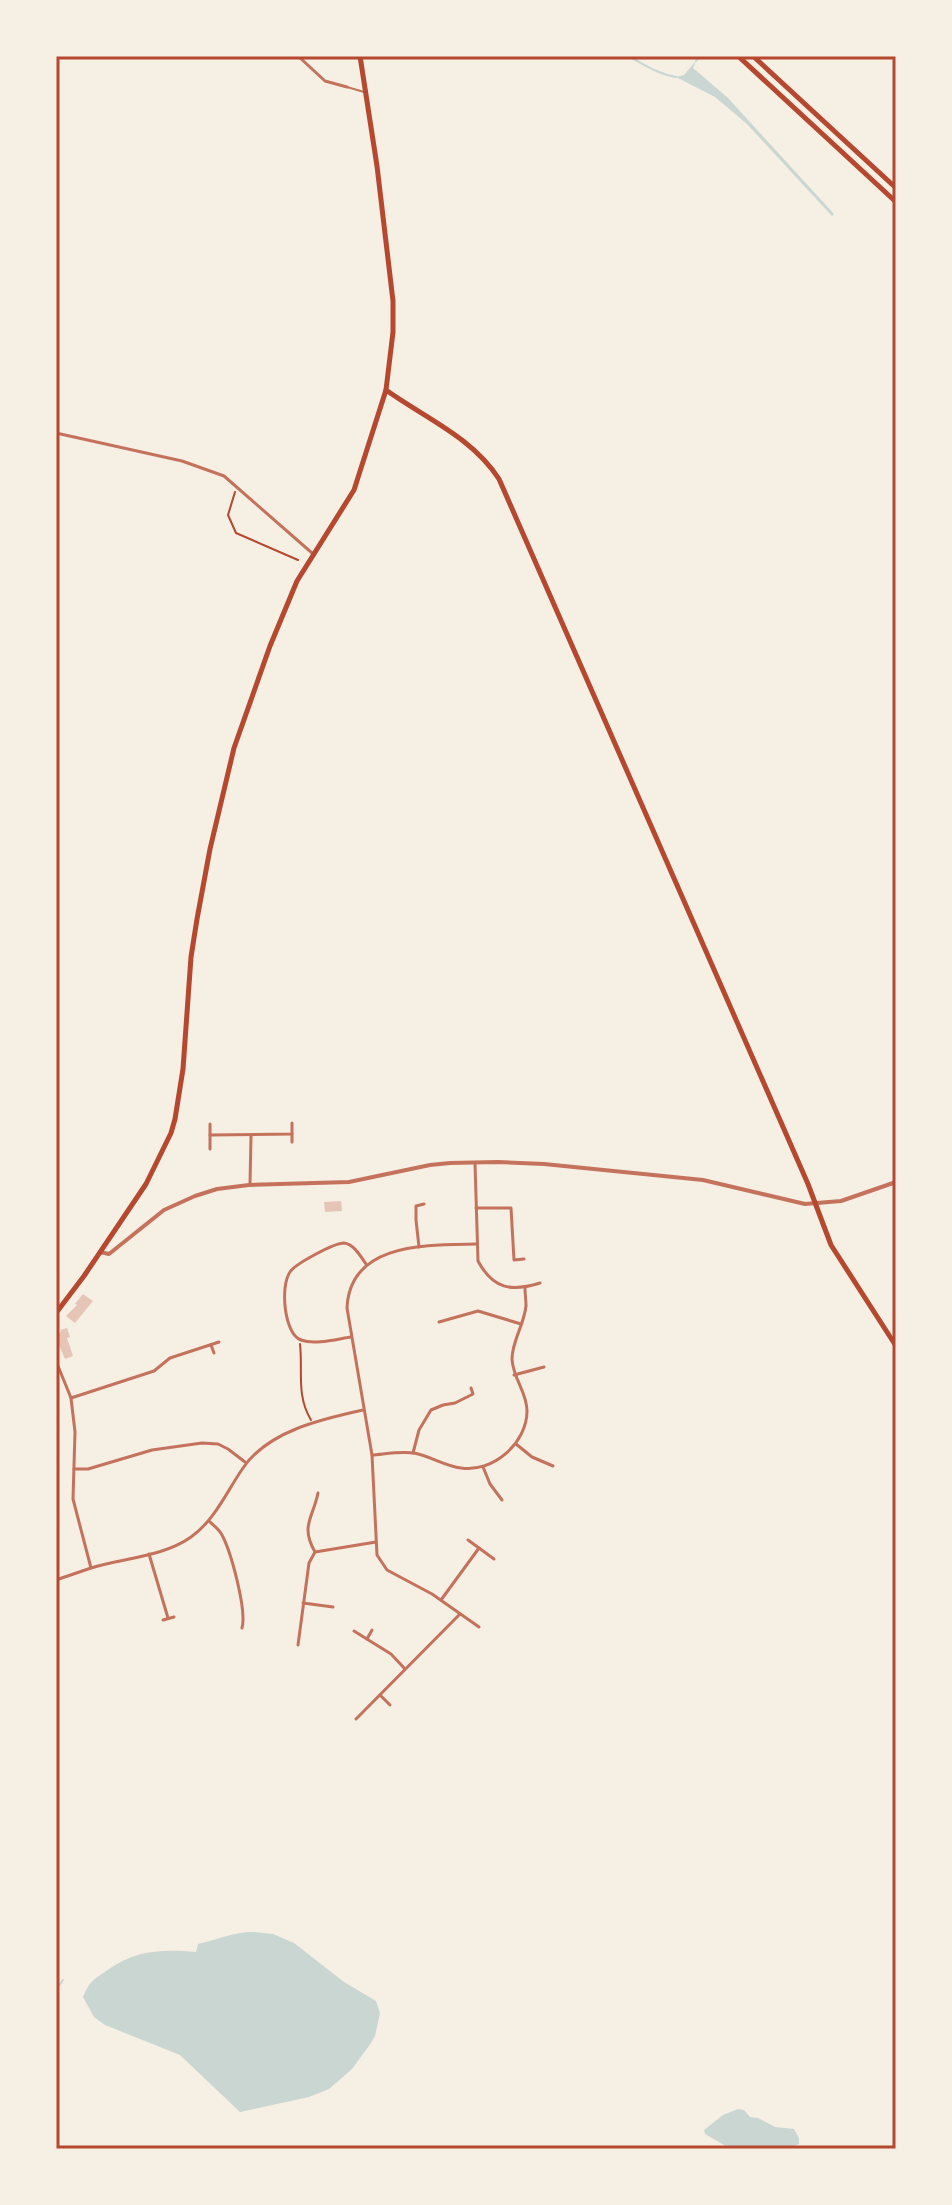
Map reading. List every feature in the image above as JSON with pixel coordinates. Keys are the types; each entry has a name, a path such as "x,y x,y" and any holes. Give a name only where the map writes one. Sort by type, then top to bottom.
{"main road":[{"path":"56,1313 146,1184 166,1146 175,1119 183,1069 191,957 210,849 232,757 270,646 297,581 354,490 386,390 393,332 393,301 360,56"},
{"path":"738,56 896,202"},
{"path":"753,56 896,188"},
{"path":"386,390 465,441 483,456 499,479 831,1245 896,1346"}],"street":[{"path":"298,56 325,81 347,87"},
{"path":"56,433 192,463 224,476 312,553"},
{"path":"292,1123 292,1142"},
{"path":"210,1124 210,1149"},
{"path":"210,1135 292,1134"},
{"path":"249,1185 251,1136"},
{"path":"100,1252 109,1254 154,1217 184,1200 217,1189 349,1182 430,1165 498,1162 575,1166 703,1180 815,1204 841,1201 896,1182"},
{"path":"475,1163 478,1261 493,1281 510,1288 525,1288 540,1283"},
{"path":"419,1247 416,1206 424,1204"},
{"path":"476,1208 511,1208 514,1260 524,1259"},
{"path":"351,1337 309,1342 299,1339 289,1327 284,1290 289,1272 296,1265 344,1243 353,1247 366,1264"},
{"path":"476,1244 419,1247 387,1253 366,1264 353,1280 347,1308 372,1455 377,1555 387,1570 441,1600 479,1627"},
{"path":"372,1455 413,1453 456,1468 472,1469 492,1463 516,1444 524,1431 527,1411 526,1399 514,1375 513,1352 526,1306 525,1288"},
{"path":"439,1322 478,1311 521,1324"},
{"path":"71,1398 154,1371 170,1358 219,1342"},
{"path":"211,1345 214,1353"},
{"path":"56,1361 71,1398 75,1432 73,1499 91,1568"},
{"path":"514,1375 544,1367"},
{"path":"413,1453 419,1430 431,1410 473,1394 471,1388"},
{"path":"56,1580 149,1554 188,1539 209,1521 246,1463 271,1443 312,1422 363,1410"},
{"path":"74,1469 88,1469 152,1450 202,1443 218,1444 246,1463"},
{"path":"516,1444 532,1457 553,1466"},
{"path":"483,1467 490,1484 502,1500"},
{"path":"298,1645 309,1563 315,1552 307,1530 318,1493"},
{"path":"209,1521 222,1535 241,1591 245,1618 242,1628"},
{"path":"468,1540 494,1559"},
{"path":"315,1552 376,1542"},
{"path":"441,1600 479,1548"},
{"path":"149,1554 165,1619 174,1617"},
{"path":"303,1603 333,1607"},
{"path":"356,1719 460,1614"},
{"path":"367,1639 372,1630"},
{"path":"354,1631 391,1654 405,1669"},
{"path":"380,1695 390,1705"}],"lane":[{"path":"347,87 366,92"}],"path":[{"path":"237,487 228,515 236,533 298,560"},
{"path":"299,1339 301,1395 312,1422"}],"shaded area":[{"path":"696,61 693,68 728,98 834,214 832,216 747,124 715,97 676,77 684,75"},
{"path":"253,1932 273,1934 294,1943 344,1982 376,2001 380,2013 375,2036 352,2069 329,2089 309,2097 240,2112 180,2055 105,2025 94,2017 83,1997 93,1980 129,1958 161,1951 196,1952 198,1944"},
{"path":"738,2109 775,2127 794,2129 799,2144 788,2149 731,2149 705,2134 704,2130 723,2115"}],"building":[{"path":"341,1201 342,1211 325,1212 324,1202"},
{"path":"83,1294 93,1301 75,1323 66,1316"},
{"path":"67,1328 73,1356 65,1359 56,1338 60,1330"}],"waterway":[{"path":"628,56 676,77"},
{"path":"696,61 700,56"},
{"path":"56,1990 63,1980"}]}
